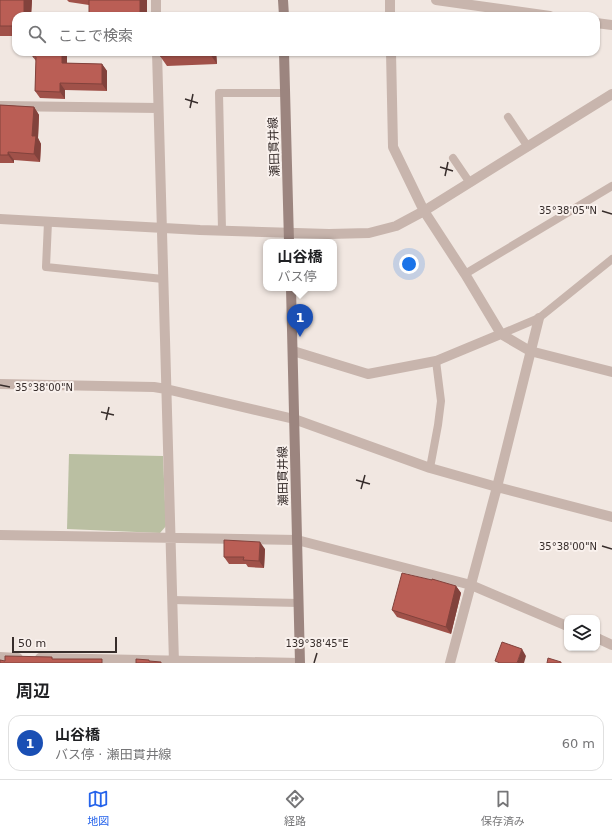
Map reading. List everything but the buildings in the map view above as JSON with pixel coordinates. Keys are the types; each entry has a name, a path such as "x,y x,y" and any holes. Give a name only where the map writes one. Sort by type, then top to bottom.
{"main road":[{"path":"283,0 284,12"},
{"name":"瀬田貫井線","path":"284,56 289,238"},
{"name":"瀬田貫井線","path":"291,291 300,663"}],"street":[{"path":"156,0 156,12"},
{"path":"390,0 390,12"},
{"path":"436,0 522,12"},
{"path":"600,23 612,25"},
{"path":"157,56 174,662"},
{"path":"391,56 393,147 424,211 465,274 501,334 530,351 612,372"},
{"path":"0,219 222,230 289,238 369,233 396,226 424,211 612,94"},
{"path":"0,106 158,108"},
{"path":"450,663 497,487 539,318"},
{"path":"293,351 368,374 436,361 501,334"},
{"path":"0,384 147,387 166,389 294,419 430,468 612,517"},
{"path":"0,535 297,540 471,585 564,625"},
{"path":"600,639 612,644"},
{"path":"0,657 174,662 300,663"}],"lane":[{"path":"222,230 219,93 285,93"},
{"path":"508,117 528,147"},
{"path":"453,158 470,183"},
{"path":"465,274 612,186"},
{"path":"48,222 46,267 163,279"},
{"path":"501,334 539,318 611,261"},
{"path":"430,468 441,401 436,361"},
{"path":"173,600 299,603"}],"green space":[{"path":"69,454 163,456 166,526 160,533 67,529"}],"place":[{"name":"山谷橋","path":"300,337"}]}
